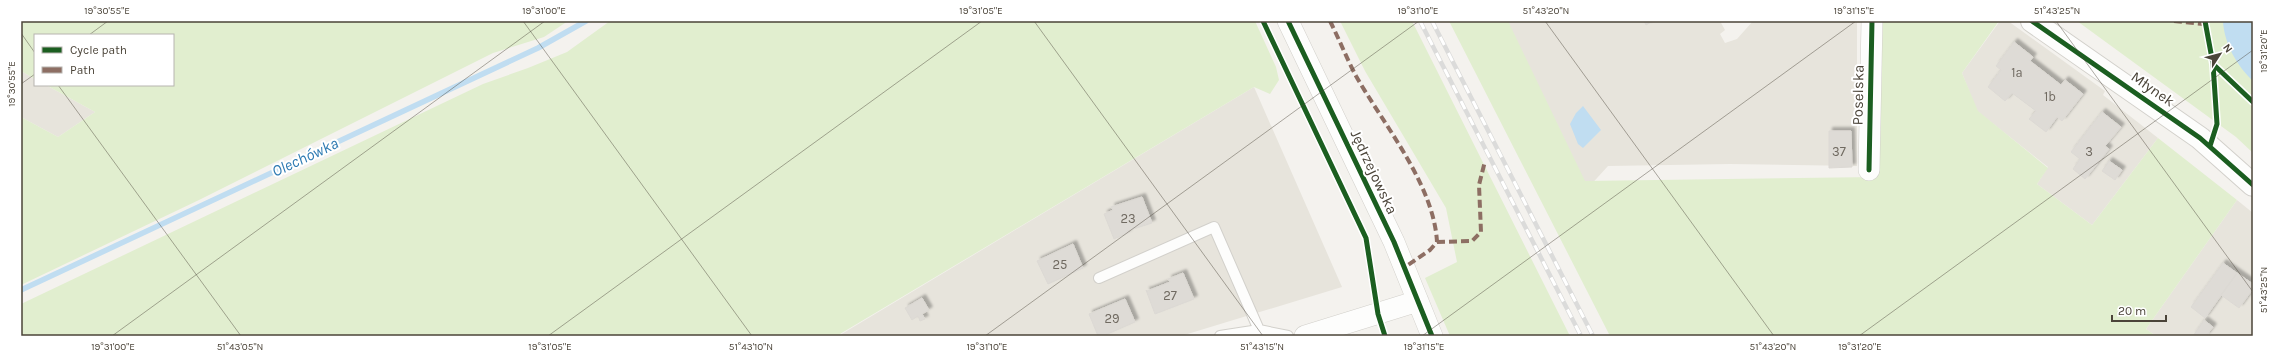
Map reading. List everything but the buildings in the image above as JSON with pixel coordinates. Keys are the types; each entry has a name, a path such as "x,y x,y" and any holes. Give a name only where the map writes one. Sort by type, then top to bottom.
{"street":[{"name":"Jędrzejowska","path":"1288,21 1394,242 1432,336"},
{"name":"Poselska","path":"1869,170 1872,21"},
{"name":"Młynek","path":"2032,21 2200,138 2253,185"},
{"path":"1305,336 1418,301"}],"lane":[{"path":"1099,278 1214,227 1259,330"},
{"path":"1220,336 1259,330 1288,336"}],"shaded area":[{"path":"1506,21 1720,21 1725,30 1720,34 1725,43 1737,39 1753,21 1857,21 1857,166 1730,164 1608,166 1587,189"},
{"path":"2000,21 2008,21 2105,91 2103,95 2158,138 2092,225 2037,184 2048,167 1977,111 1962,73"},
{"path":"21,71 34,78 34,86 48,86 95,112 58,137 21,117"},
{"path":"1254,87 1342,287 1181,336 840,336 840,335"},
{"path":"2237,200 2253,213 2253,336 2156,336 2146,329"}],"green space":[{"path":"21,21 568,21 544,37 493,53 199,200 21,285 21,117 58,137 95,112 48,86 174,86 174,34 34,34 34,78 21,71"},
{"path":"610,21 1255,21 1276,67 1279,80 1270,94 1254,87 840,334 840,336 21,336 21,304 483,84 567,52"},
{"path":"1340,21 1412,21 1570,336 1450,336 1425,278 1457,262 1446,208 1365,71"},
{"path":"1449,21 1508,21 1585,181 1876,177 1879,21 1999,21 1962,73 1978,111 2048,168 2037,184 2092,225 2158,138 2237,200 2146,329 2156,336 1610,336"},
{"path":"2077,21 2253,21 2253,153 2236,137"}],"water":[{"path":"2223,21 2253,21 2253,81 2232,54 2226,38"},
{"path":"1583,106 1601,130 1583,148 1578,144 1570,124 1576,113"}],"waterway":[{"name":"Olechówka","path":"21,290 538,48 586,21"}],"railway":[{"path":"1420,21 1581,336"},
{"path":"1432,21 1593,336"}],"marked path":[{"path":"1330,21 1356,76 1406,156 1417,177 1427,199 1434,221 1437,242 1430,250 1405,267"},
{"path":"2174,21 2204,24"},
{"path":"1437,242 1472,241 1481,232 1479,185 1485,161"}],"cycle path":[{"path":"1263,21 1366,238 1378,314 1385,336"},
{"path":"1288,21 1394,242 1432,336"},
{"path":"1869,170 1872,21"},
{"path":"2032,21 2200,138 2253,185"},
{"path":"2205,21 2213,64 2253,102"},
{"path":"2210,146 2217,124 2213,64"}]}
